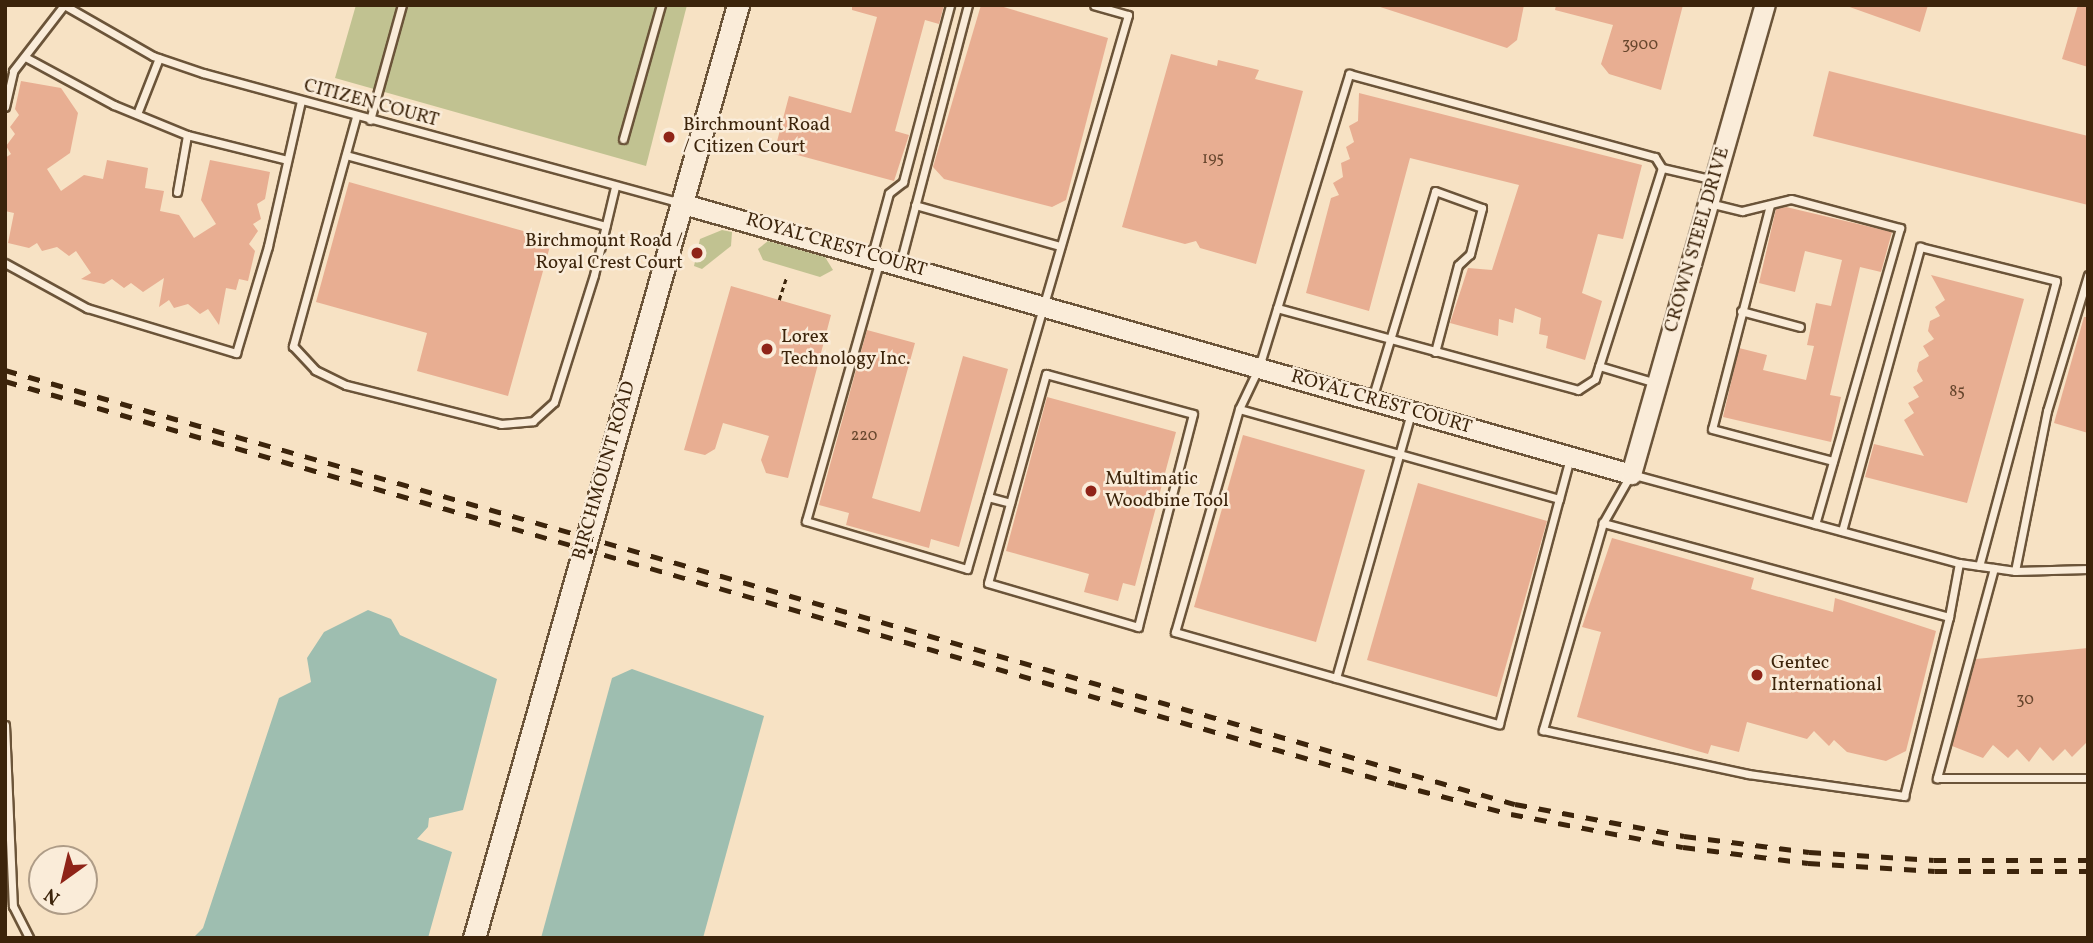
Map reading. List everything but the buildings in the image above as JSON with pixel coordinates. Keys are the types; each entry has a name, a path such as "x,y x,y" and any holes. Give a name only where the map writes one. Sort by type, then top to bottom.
{"main road":[{"name":"BIRCHMOUNT ROAD","path":"474,938 738,5"}],"street":[{"name":"CROWN STEEL DRIVE","path":"1631,474 1765,5"},
{"name":"ROYAL CREST COURT","path":"680,203 1631,474"}],"lane":[{"name":"CITIZEN COURT","path":"64,5 159,58 301,102 680,203"},
{"path":"5,107 13,71 27,58 64,5"},
{"path":"370,120 402,5"},
{"path":"623,139 661,5"},
{"path":"950,5 903,182 889,193 876,257 806,521 967,569 1128,15 1094,5"},
{"path":"900,264 968,5"},
{"path":"27,58 137,114 187,135 288,160"},
{"path":"137,114 159,58"},
{"path":"1570,457 1499,724 1175,632 1239,409 1259,368 1349,74 1655,157 1662,168 1714,180"},
{"path":"5,263 87,308 236,353 301,102"},
{"path":"356,117 293,346 315,370 346,385 501,424 533,421 554,402 615,187"},
{"path":"177,192 187,135"},
{"path":"346,155 605,226"},
{"path":"1277,308 1578,390 1595,379 1662,168"},
{"path":"1372,400 1435,191 1482,208 1470,254 1458,265 1434,352"},
{"path":"1708,203 1742,211 1791,199 1900,228 1815,524"},
{"path":"915,205 1060,246"},
{"path":"1770,205 1712,429 1833,461"},
{"path":"1842,531 1920,247 2056,281 1979,566"},
{"path":"2015,571 2047,411 2088,275"},
{"path":"1741,311 1800,327"},
{"path":"1599,366 1657,383"},
{"path":"1046,374 1193,414 1138,627 988,583 1010,503 1046,374"},
{"path":"1239,409 1559,499"},
{"path":"1336,678 1411,411"},
{"path":"1631,474 1603,523 1544,730 1748,775 1905,796 1949,617 1959,563"},
{"name":"ROYAL CREST COURT","path":"1631,474 1959,563 2015,571 2088,569"},
{"path":"988,497 1010,503"},
{"path":"1603,523 1949,617"},
{"path":"1994,568 1937,778 2088,778"},
{"path":"5,725 13,906 29,938"}],"path":[{"path":"779,300 787,276"}],"green space":[{"path":"356,5 687,5 646,166 335,78"},
{"path":"722,230 732,232 731,246 702,269 694,266 700,239"},
{"path":"768,241 825,257 833,270 820,277 763,260 758,249"}],"shaded area":[{"path":"368,610 391,619 400,635 497,679 463,810 429,818 428,827 417,839 452,852 428,938 193,938 203,928 279,698 311,682 307,658 324,632"},
{"path":"632,669 764,716 703,938 541,938 612,678"}],"railway":[{"path":"5,370 1515,804 1684,836 1809,852 1934,860 2088,860"},
{"path":"5,381 1395,784 1511,814 1683,847 1808,863 1935,871 2088,871"}],"place":[{"name":"Birchmount Road / Citizen Court","path":"669,137"},
{"name":"Birchmount Road / Royal Crest Court","path":"697,253"},
{"name":"Lorex Technology Inc.","path":"767,349"},
{"name":"Multimatic Woodbine Tool","path":"1091,491"},
{"name":"Gentec International","path":"1757,675"}]}
